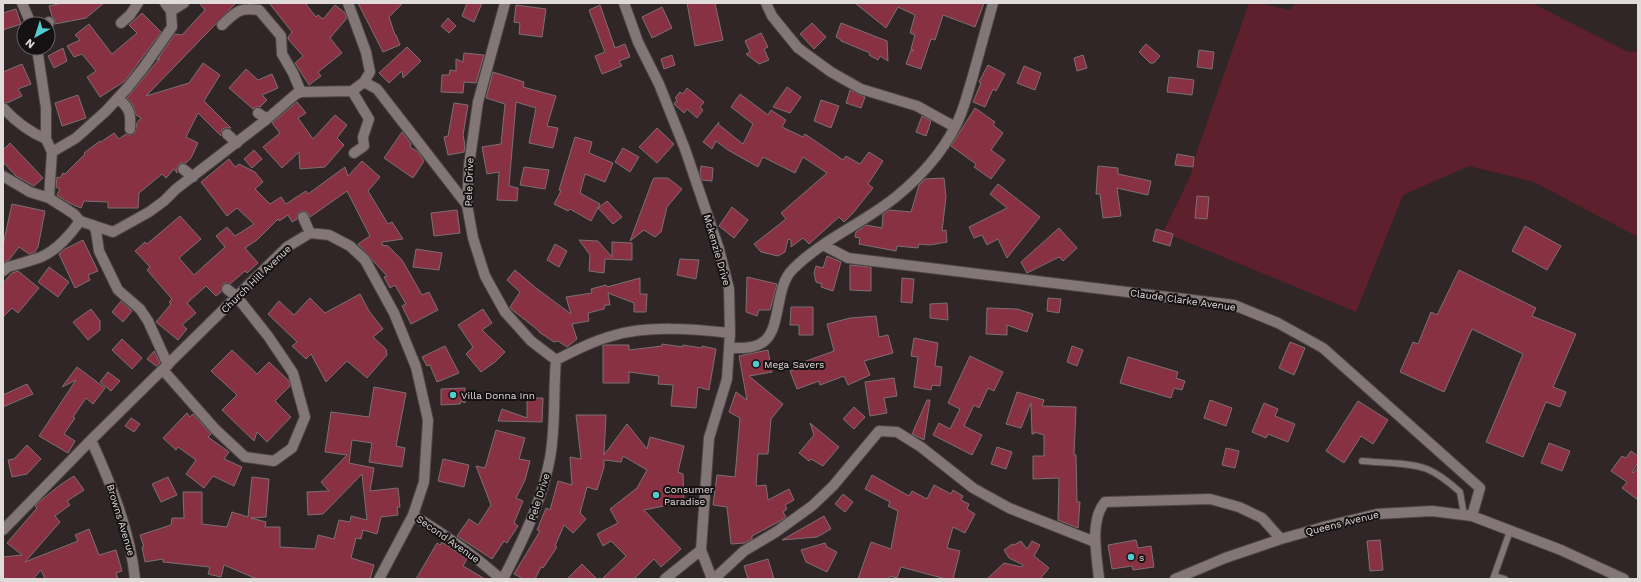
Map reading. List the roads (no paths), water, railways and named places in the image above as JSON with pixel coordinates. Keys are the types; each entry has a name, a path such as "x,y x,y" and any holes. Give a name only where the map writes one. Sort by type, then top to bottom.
{"street":[{"path":"22,3 28,16"},
{"path":"121,24 130,15 138,3"},
{"path":"52,152 76,138 118,98 144,67 172,27 168,7 184,3"},
{"path":"3,176 30,192 48,198 74,214 80,221 113,232 164,201 296,94 301,92 352,91 364,82 370,72 366,52 348,3"},
{"name":"Pele Drive","path":"502,579 527,532 542,494 551,457 555,416 554,381 556,360 531,341 505,312 486,276 474,238 467,205 469,165 478,102 504,3"},
{"name":"Mckenzie Drive","path":"624,3 638,42 659,84 685,149 719,249 729,289 730,348 727,379 709,438 701,550 713,579"},
{"path":"766,3 772,16 798,48 831,72 861,89 917,106 955,127"},
{"path":"730,348 752,347 766,340 771,333 782,288 786,278 792,270 823,245 896,197 930,165 955,127 966,99 993,3"},
{"path":"222,25 235,13 241,10 246,8 259,10 282,36 282,54 293,73 301,92"},
{"path":"38,56 46,108 46,139 52,152 48,198"},
{"path":"364,82 377,89 467,205"},
{"path":"352,91 369,119 364,137 364,146 354,153"},
{"path":"118,98 124,103 131,115 130,129"},
{"path":"3,108 31,132 46,139"},
{"path":"258,113 267,119"},
{"path":"227,134 237,143"},
{"path":"183,169 193,177"},
{"path":"303,218 310,233 329,235 350,246 365,260 394,313 416,367 428,420 424,482 413,515 379,579"},
{"path":"3,271 8,267 42,256 54,249 80,221"},
{"path":"93,225 96,231 99,251 118,290 140,309 148,321 165,368 215,429 246,457 274,461 292,448 305,417 293,373 268,336 237,297 227,289"},
{"name":"Church Hill Avenue","path":"3,530 91,440 237,297 255,273 287,247 310,233"},
{"name":"Claude Clarke Avenue","path":"823,245 848,258 1234,305 1278,323 1323,348 1480,488 1468,516"},
{"path":"556,360 581,347 612,335 650,330 678,329 730,333"},
{"path":"713,579 744,551 776,532 812,506 833,486 879,431 897,432 921,447 973,488 1009,508 1095,542"},
{"name":"Browns Avenue","path":"91,440 115,494 134,563 135,579"},
{"path":"1099,579 1095,542 1099,509 1105,502 1210,499 1239,507 1262,518 1281,539"},
{"name":"Queens Avenue","path":"1175,579 1225,558 1281,539 1377,514 1432,511 1468,516 1561,550 1624,579"},
{"name":"Second Avenue","path":"413,515 434,527 502,579"},
{"path":"665,579 701,550"}],"lane":[{"path":"1362,461 1400,464 1427,469 1448,482 1460,492 1468,516"},
{"path":"1505,579 1494,577 1510,531"}],"place":[{"name":"Mega Savers","path":"756,364"},
{"name":"Villa Donna Inn","path":"453,395"},
{"name":"Consumer Paradise","path":"656,495"},
{"name":"s","path":"1131,557"}]}
